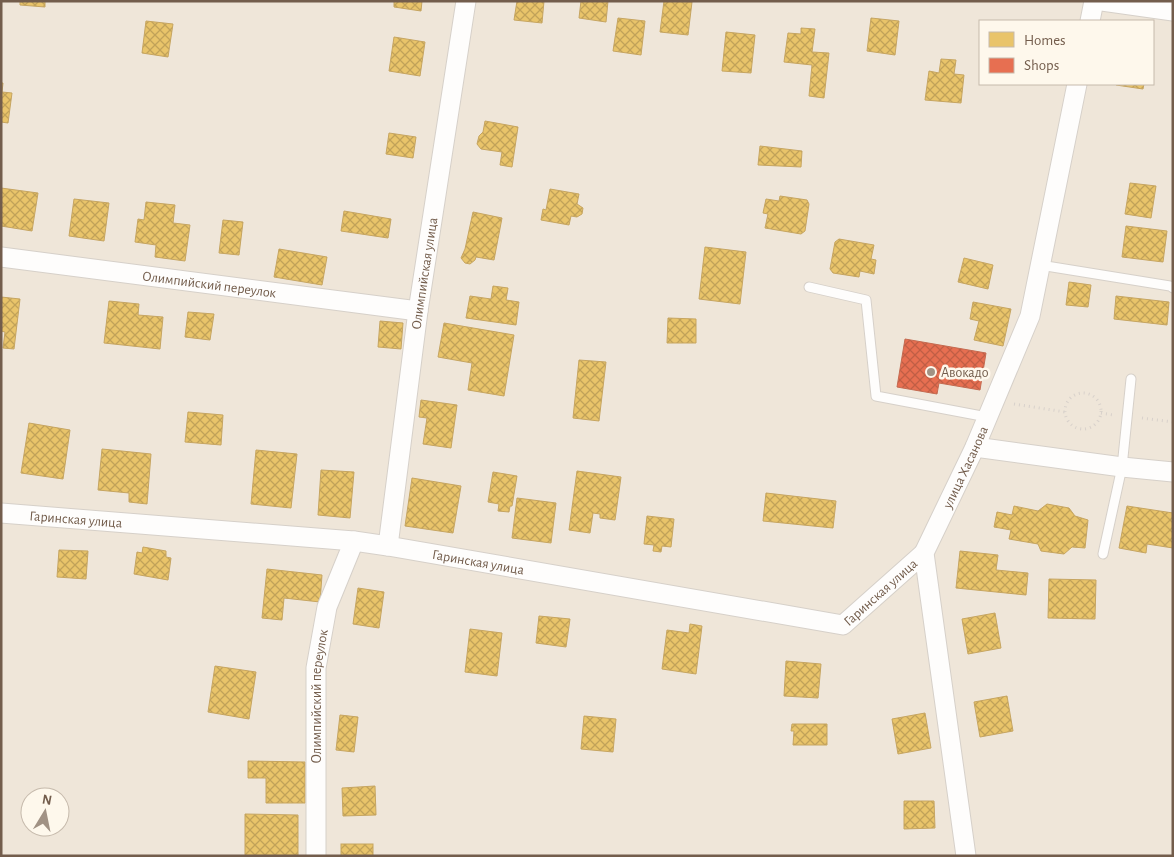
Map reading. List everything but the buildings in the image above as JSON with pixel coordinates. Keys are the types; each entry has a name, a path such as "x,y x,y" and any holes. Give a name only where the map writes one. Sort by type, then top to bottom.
{"street":[{"name":"Олимпийская улица","path":"388,546 418,311 466,1"},
{"path":"1090,20 1094,1"},
{"path":"1102,1 1173,12"},
{"name":"улица Хасанова","path":"924,553 975,447 1030,316 1077,85"},
{"name":"Олимпийский переулок","path":"1,258 418,311"},
{"path":"975,447 1173,472"},
{"name":"Гаринская улица","path":"1,513 354,541 842,625 924,553"},
{"name":"Олимпийский переулок","path":"316,856 316,668 328,607 354,541"},
{"path":"924,553 966,856"}],"lane":[{"path":"1040,265 1173,288"},
{"path":"809,287 866,300 876,396 991,409"},
{"path":"1103,554 1122,467 1131,379"}],"path":[{"path":"1083,393 1095,397 1101,407 1100,419 1096,424 1086,429 1074,427 1066,418 1065,412 1072,397 1083,393"},
{"path":"991,409 1065,412"}],"shaded area":[{"path":"1,1 1173,1 1173,856 1,856"}],"place":[{"name":"Авокадо","path":"931,372"}]}
